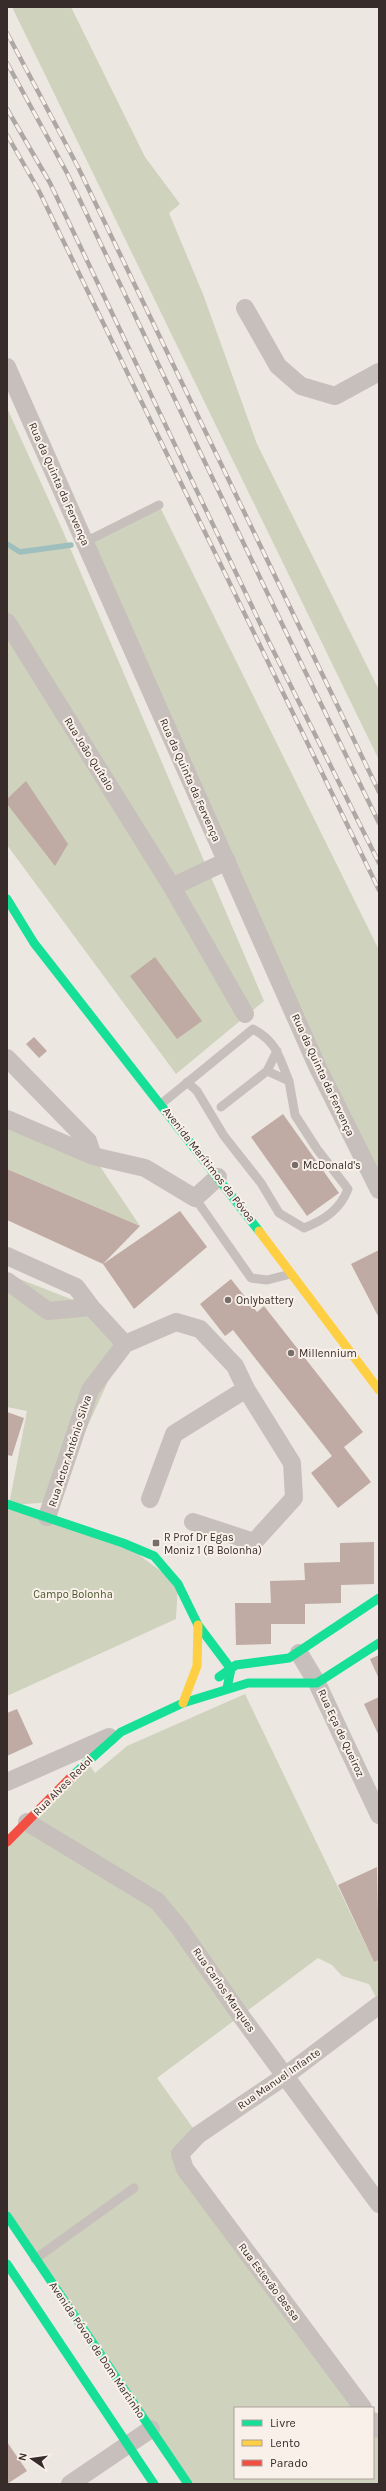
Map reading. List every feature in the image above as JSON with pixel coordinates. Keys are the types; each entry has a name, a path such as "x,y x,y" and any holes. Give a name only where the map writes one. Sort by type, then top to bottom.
{"street":[{"path":"245,308 278,366 301,386 335,396 379,372"},
{"name":"Rua da Quinta da Fervença","path":"7,367 318,1068 379,1190"},
{"name":"Rua João Quítalo","path":"7,622 172,887 245,1014"},
{"path":"172,887 227,861"},
{"name":"Avenida Marítimos da Póvoa","path":"7,899 34,943 218,1177 379,1390"},
{"name":"Avenida Marítimos da Póvoa","path":"14,931 34,943"},
{"path":"7,1058 88,1142 92,1156"},
{"path":"7,1119 92,1156 145,1168 195,1198 218,1177"},
{"path":"7,1256 76,1287 90,1307 125,1344"},
{"path":"7,1281 48,1311 90,1307"},
{"name":"Rua Actor António Silva","path":"47,1517 90,1390 125,1344 176,1322 200,1329 235,1366 246,1389 292,1464 294,1498 254,1542 193,1522"},
{"path":"150,1499 174,1434 246,1389"},
{"path":"8,1508 47,1517 123,1543 154,1556 178,1584 198,1625 231,1668 227,1688"},
{"path":"183,1703 210,1678 231,1668 248,1662 267,1662 289,1658 299,1653 379,1598"},
{"path":"183,1703 196,1676 200,1659 198,1625"},
{"path":"183,1703 227,1688 248,1683 317,1683 379,1642"},
{"name":"Rua Eça de Queiroz","path":"299,1653 317,1683 379,1815"},
{"path":"200,1659 210,1678 227,1688"},
{"name":"Rua Alves Redol","path":"7,1842 87,1761 121,1732 183,1703"},
{"path":"7,1782 121,1732"},
{"name":"Rua Carlos Marques","path":"27,1822 138,1892 157,1901 178,1926 379,2204"},
{"name":"Rua Manuel Infante","path":"180,2154 198,2135 286,2076 379,2005"},
{"name":"Rua Estevão Bessa","path":"180,2154 185,2169 362,2407"},
{"name":"Avenida Póvoa de Dom Martinho","path":"7,2216 188,2484"},
{"path":"7,2264 154,2484"},
{"path":"70,2484 151,2429"}],"lane":[{"path":"85,542 159,505"},
{"path":"161,1104 187,1082 253,1029 268,1037 277,1052 289,1081 295,1115 317,1149 348,1189 343,1201 323,1221 304,1228 279,1213 261,1183 224,1136 197,1091 187,1082"},
{"path":"221,1108 267,1071 277,1052"},
{"path":"267,1071 289,1081"},
{"path":"195,1198 251,1278 267,1280 291,1274"},
{"path":"35,2259 134,2188"}],"green space":[{"path":"12,7 71,7 145,157 180,204 169,213 203,294 257,444 379,690 379,760"},
{"path":"7,408 62,529 264,1001 176,1074 7,845"},
{"path":"159,505 379,950 379,1190 85,542"},
{"path":"7,1119 93,1156 140,1226 7,1169"},
{"name":"Campo Bolonha","path":"7,1274 91,1307 125,1344 53,1502 12,1505 123,1543 178,1584 176,1619 7,1696 7,1515 27,1411 7,1407"},
{"path":"245,1694 374,1962 379,1960 379,2003 369,1984 342,1976 332,1965 318,1958 157,2078 198,2135 180,2154 363,2407 234,2407 234,2479 374,2479 374,2421 379,2428 379,2484 188,2484 7,2216 7,1842 87,1761 95,1773 127,1746"}],"building":[{"path":"26,781 68,844 55,866 7,804 7,799"},
{"path":"155,957 202,1021 177,1039 130,976"},
{"path":"34,1037 47,1051 39,1058 26,1044"},
{"name":"McDonald's","path":"283,1114 339,1193 307,1216 251,1137"},
{"path":"7,1169 140,1226 103,1264 7,1220"},
{"path":"180,1211 207,1247 134,1309 103,1264"},
{"path":"379,1250 379,1318 351,1264"},
{"path":"231,1279 257,1312 264,1306 363,1432 344,1447 371,1482 338,1508 311,1473 332,1456 233,1330 225,1336 200,1304"},
{"path":"7,1412 24,1418 12,1456 7,1455"},
{"path":"374,1542 374,1584 341,1585 341,1603 305,1604 305,1624 271,1624 271,1644 236,1645 235,1603 271,1603 270,1581 305,1580 304,1563 340,1562 340,1543"},
{"path":"379,1655 379,1679 370,1659"},
{"path":"379,1697 379,1736 364,1704"},
{"path":"17,1709 33,1744 7,1756 7,1713"},
{"path":"377,1867 379,1960 374,1962 338,1885"},
{"path":"7,2442 27,2471 7,2484"}],"waterway":[{"path":"7,544 20,552 71,545"}],"railway":[{"path":"7,33 78,167 379,792"},
{"path":"7,63 67,173 284,628 379,823"},
{"path":"7,109 50,183 268,640 379,863"},
{"path":"7,135 38,189 379,890"}],"traffic: fast":[{"path":"7,899 34,943 259,1231"},
{"path":"7,1504 123,1543 154,1556 178,1584 198,1625 231,1669 227,1688"},
{"path":"219,1677 236,1665 289,1658 379,1598"},
{"path":"73,1775 121,1732 183,1703 248,1683 317,1683 379,1643"},
{"path":"7,2216 188,2484"},
{"path":"7,2264 154,2484"}],"traffic: slow":[{"path":"259,1231 379,1390"},
{"path":"183,1703 197,1666 198,1625"}],"traffic: jam":[{"path":"7,1842 73,1775"}],"place":[{"name":"McDonald's","path":"295,1165"},
{"name":"Onlybattery","path":"228,1300"},
{"name":"Millennium","path":"291,1353"},
{"name":"R Prof Dr Egas Moniz 1 (B Bolonha)","path":"156,1543"}]}
